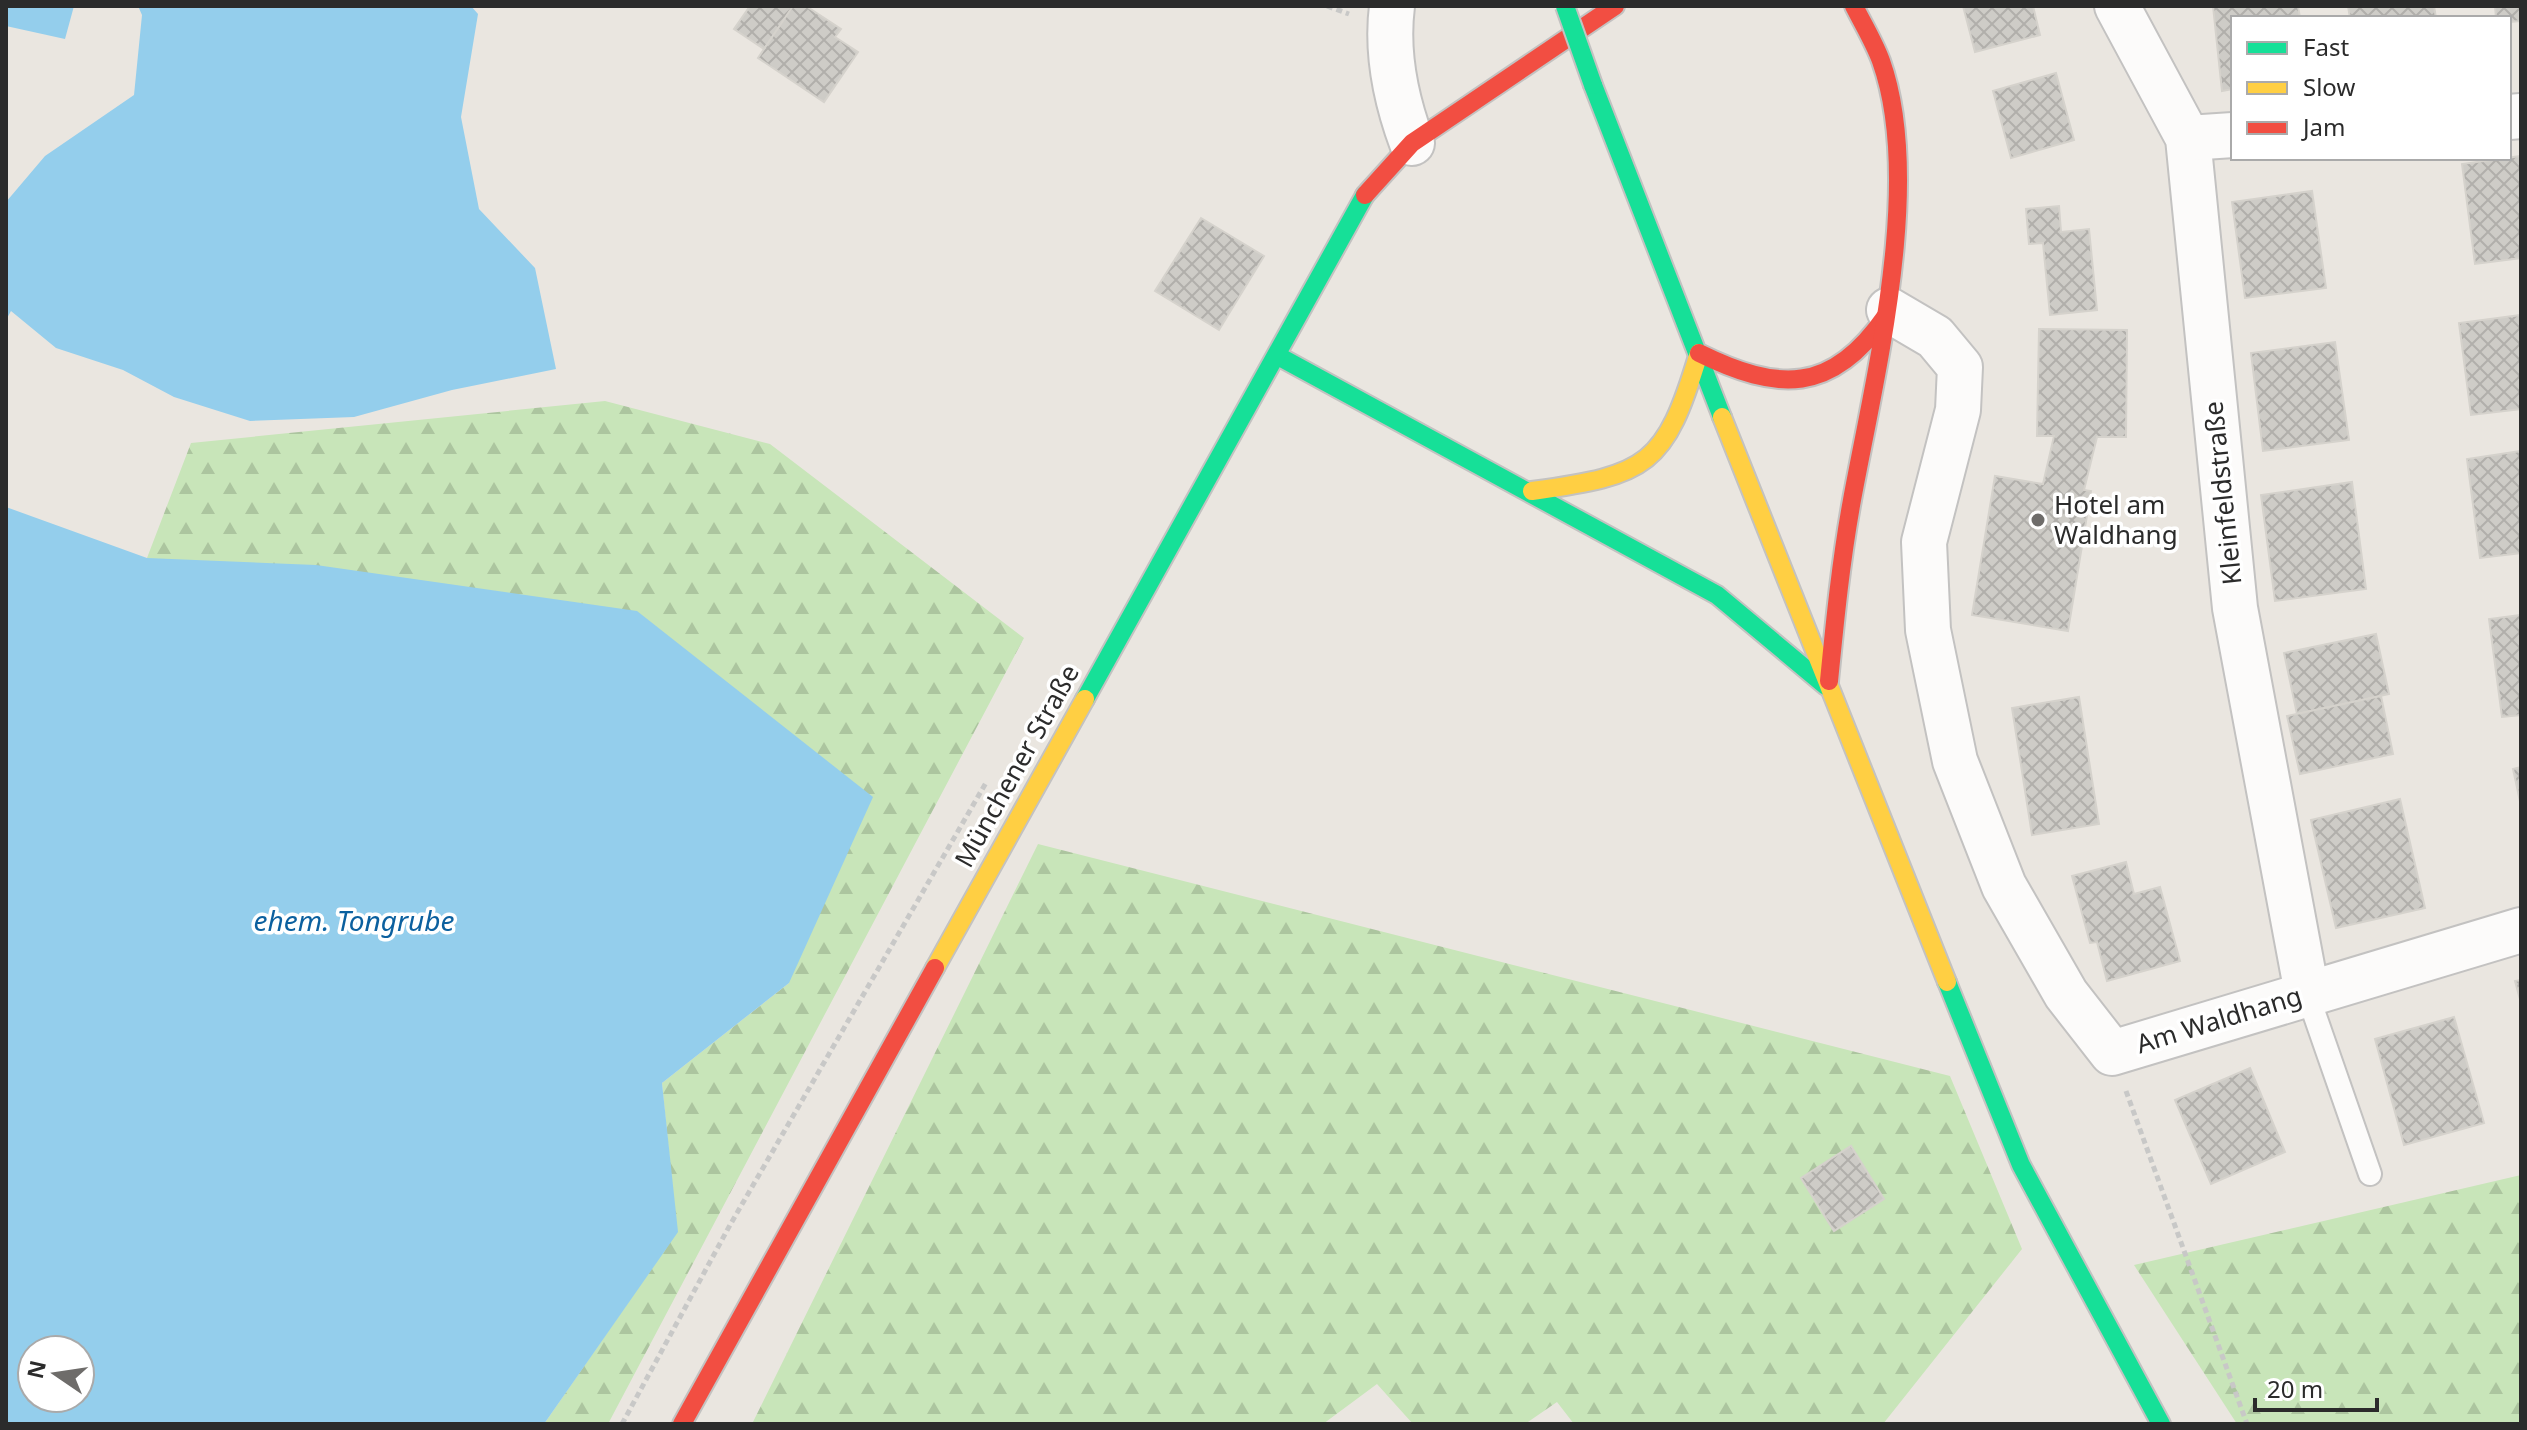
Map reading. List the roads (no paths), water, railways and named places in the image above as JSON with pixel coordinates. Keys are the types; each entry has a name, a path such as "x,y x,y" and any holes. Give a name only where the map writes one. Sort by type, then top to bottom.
{"main road":[{"path":"1565,6 1828,687 2021,1165 2161,1424"},
{"name":"Münchener Straße","path":"682,1424 1365,195 1412,143 1615,6"},
{"path":"1828,687 1841,561 1889,310 1897,152 1886,75 1864,20 1854,6"},
{"path":"1699,353 1750,376 1797,382 1839,369 1869,346 1889,310"},
{"path":"1532,491 1605,481 1645,459 1669,436 1699,353"},
{"path":"1278,356 1532,491 1717,595 1828,687"}],"street":[{"path":"1392,6 1389,29 1398,106 1412,143"},
{"name":"Kleinfeldstraße","path":"2117,6 2188,138 2235,608 2307,993"},
{"path":"2188,138 2231,135"},
{"name":"Am Waldhang","path":"1889,310 1935,337 1960,367 1958,410 1924,542 1928,630 1955,761 2004,886 2066,994 2112,1053 2521,930"}],"lane":[{"path":"2307,993 2370,1174"}],"water":[{"path":"6,6 74,6 65,39 6,26"},
{"path":"138,6 471,6 478,14 461,117 479,209 535,268 556,369 452,390 354,417 250,421 174,397 123,370 56,348 11,311 6,320 6,202 45,156 134,95 142,15"},
{"name":"ehem. Tongrube","path":"6,507 147,558 316,565 637,611 873,797 789,983 662,1083 678,1232 544,1424 6,1424"}],"place":[{"name":"Hotel am Waldhang","path":"2038,520"}]}
